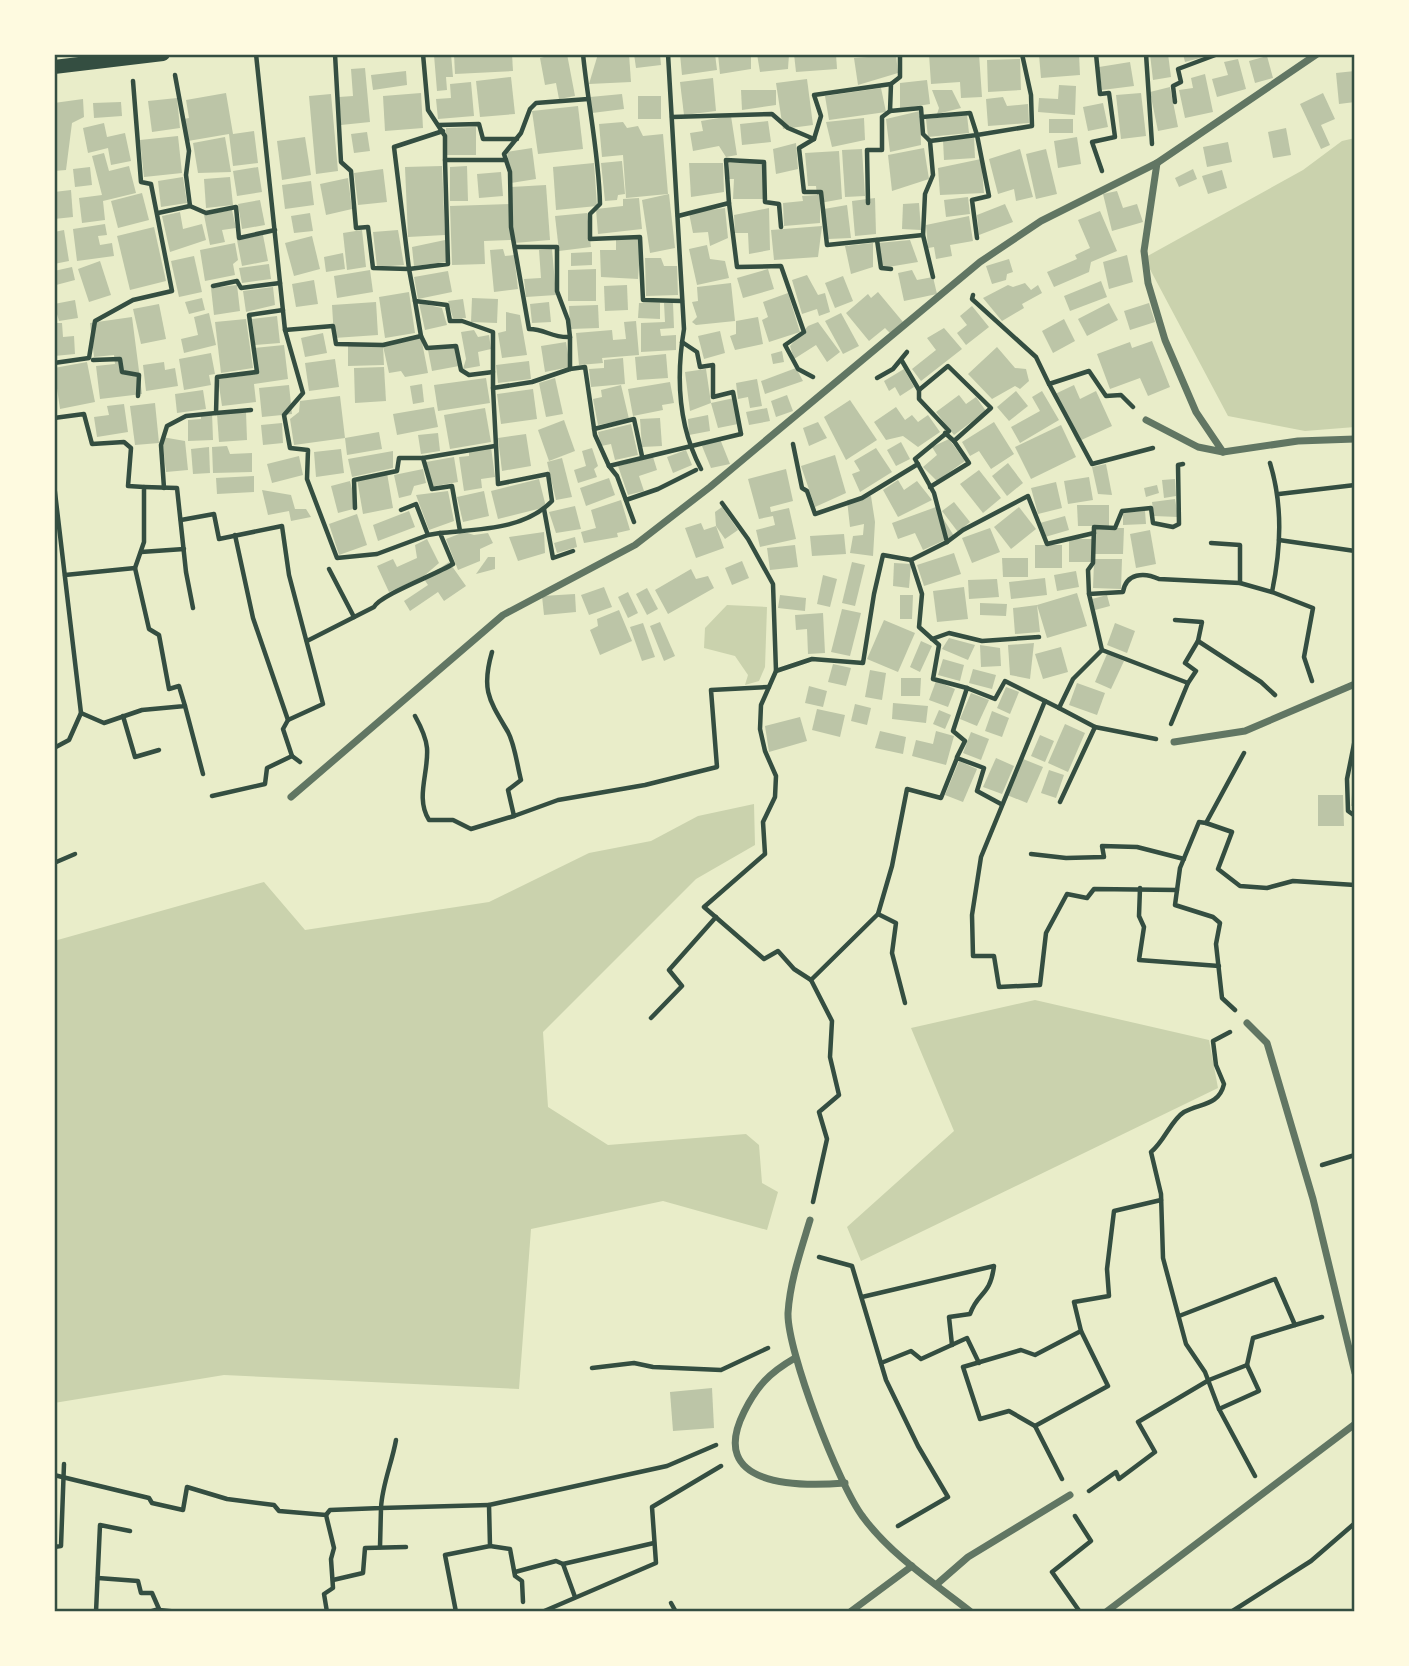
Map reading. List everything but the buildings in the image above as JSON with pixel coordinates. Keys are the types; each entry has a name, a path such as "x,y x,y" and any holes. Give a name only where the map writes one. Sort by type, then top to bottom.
{"main road":[{"path":"54,66 163,54"}],"street":[{"path":"291,797 503,615 635,545 710,487 980,262 1041,221 1108,185 1157,163 1317,54"},
{"path":"1157,163 1144,251 1148,284 1165,340 1196,412 1223,452"},
{"path":"1146,420 1198,447 1223,452 1298,441 1355,439"},
{"path":"1174,742 1235,733 1355,684"},
{"path":"1247,1023 1267,1043 1304,1169 1355,1373"},
{"path":"810,1220 794,1270 788,1315 795,1358 845,1483 861,1516 877,1533 912,1566 971,1612"},
{"path":"795,1358 770,1373 757,1386 734,1438 734,1450 747,1468 773,1482 805,1486 845,1483"},
{"path":"1106,1612 1355,1424"},
{"path":"937,1584 968,1557 1070,1494"},
{"path":"850,1612 912,1566"}],"path":[{"path":"256,54 285,330 303,393 284,415 290,447 308,450 307,479 337,558 377,554 428,535 500,528 544,509 552,501 548,474 498,484 493,332 462,321 450,321 447,305 415,301"},
{"path":"335,54 341,162 351,171 356,228 368,227 373,268 409,269 448,264 443,131 428,110 423,54"},
{"path":"583,54 593,145 599,163 600,204 590,214 590,239 640,237 643,300 682,301"},
{"path":"668,54 682,301 682,342 678,369 681,402 700,468 710,487 748,539 773,583 776,671 761,705 760,729 765,751 776,776 775,797 763,822 765,854 704,907 764,959 778,951 794,969 811,980 832,1021 830,1057 839,1095 819,1112 827,1139 810,1220"},
{"path":"900,54 900,77 891,84 814,95 821,116 814,139 799,148 804,192 821,192 827,245 923,235"},
{"path":"930,141 1032,126 1031,95 1022,54"},
{"path":"1096,54 1100,94 1109,93 1115,137 1092,142 1108,185"},
{"path":"1146,54 1147,100 1157,163"},
{"path":"1175,102 1173,86 1181,82 1178,69 1218,54"},
{"path":"54,363 89,358 95,321 133,300 172,291 151,184 141,182 131,58"},
{"path":"174,67 189,152 186,175 190,206"},
{"path":"890,111 891,84"},
{"path":"570,337 553,338 540,329 528,329 515,247 510,172 504,154 517,139 530,109 537,103 588,99"},
{"path":"868,203 867,150 882,150 883,117 890,111 921,108 923,134 930,141 933,174 925,194 923,235 938,295"},
{"path":"922,117 970,113 989,196 972,200 980,262 972,299 1036,357 1049,384 1092,464 1162,446 1146,420 1121,395 1106,396 1089,371 1049,384"},
{"path":"672,117 772,114 788,128 814,139"},
{"path":"439,125 479,124 483,139 517,139"},
{"path":"443,131 394,147 409,269 421,336 426,348 456,346 461,370 469,375 493,372"},
{"path":"445,160 506,160"},
{"path":"781,227 779,204 765,202 764,162 726,160 737,267 781,266 804,332 785,345 798,369 832,386"},
{"path":"678,216 730,202"},
{"path":"158,213 190,206 206,213 236,207 240,238 275,230"},
{"path":"877,240 881,268 891,269"},
{"path":"515,247 557,247 557,291 568,320 570,369"},
{"path":"213,286 237,281 241,288 280,283"},
{"path":"216,413 217,377 257,372 249,315 283,310"},
{"path":"285,330 333,326 336,344 383,345 421,336"},
{"path":"682,342 697,352 700,367 713,365 713,397 733,392 741,434"},
{"path":"93,360 120,359 122,372 139,375 138,396"},
{"path":"902,361 919,390 919,399 949,431 915,458 930,487 947,542"},
{"path":"919,390 948,366 991,408 954,441"},
{"path":"493,388 533,382 570,369 585,368 594,429 626,500 638,534 635,545"},
{"path":"164,488 161,445 167,426 186,416 251,410"},
{"path":"54,418 84,414 92,444 124,443 131,448 128,486 177,488 193,608"},
{"path":"594,429 634,419 642,456"},
{"path":"787,423 802,488 807,491 815,514 862,498 918,464"},
{"path":"930,487 969,463 945,433"},
{"path":"609,466 691,444"},
{"path":"355,509 354,480 397,471 399,458 495,446"},
{"path":"1267,452 1279,494 1280,556 1272,592"},
{"path":"1102,650 1089,594 1088,570 1093,563 1094,527 1115,528 1122,510 1151,508 1153,523 1173,527 1180,524 1178,465 1170,456"},
{"path":"423,457 432,489 452,486 460,531"},
{"path":"1178,465 1191,463"},
{"path":"626,500 658,489 700,468"},
{"path":"54,484 81,713 69,740 54,748"},
{"path":"1279,494 1355,485"},
{"path":"144,487 145,542 135,568 149,629 159,635 169,689 179,686 203,774"},
{"path":"776,671 812,659 863,663 883,555 911,560 1028,496 1047,544 1094,533"},
{"path":"401,510 416,504 428,535"},
{"path":"544,509 553,558 580,549"},
{"path":"181,520 214,514 219,539 282,526 289,575 323,704 288,720 283,729 292,756 301,763 306,784"},
{"path":"307,641 373,607 378,598 426,580 453,565 440,533"},
{"path":"235,535 253,618 288,720"},
{"path":"1279,540 1355,551"},
{"path":"1211,543 1240,545 1240,583"},
{"path":"141,552 184,549"},
{"path":"911,560 922,594 919,627 939,645 933,679 995,698 1005,681 1095,727 1174,742"},
{"path":"65,575 135,568"},
{"path":"329,569 354,617"},
{"path":"1089,594 1123,592 1124,583 1132,576 1149,574 1159,579 1240,583 1313,608 1304,657 1318,700"},
{"path":"503,615 486,672 488,699 509,733 521,780 508,790 514,816"},
{"path":"1164,740 1196,670 1185,663 1198,641 1202,622 1175,620"},
{"path":"932,639 949,633 982,641 1039,637"},
{"path":"1198,641 1261,682 1290,711"},
{"path":"1102,650 1188,683"},
{"path":"1059,708 1073,678 1102,650"},
{"path":"424,684 408,705 420,725 427,748 423,785 425,813 429,820 453,820 471,830 558,800 633,788 718,767 711,690 769,687"},
{"path":"811,980 878,914 892,866 907,789 941,798 965,741 953,731 967,688"},
{"path":"1045,701 981,858 972,915 973,956 994,957 999,987 1040,985 1045,933 1067,894 1087,898 1094,889 1177,890"},
{"path":"81,713 104,723 142,710 185,706"},
{"path":"123,716 135,757 159,750"},
{"path":"1206,823 1242,756 1273,719"},
{"path":"1060,802 1095,727"},
{"path":"1355,739 1347,779 1348,811 1355,816"},
{"path":"212,796 265,784 267,768 292,756"},
{"path":"957,758 984,768 977,791 1001,804"},
{"path":"1264,1492 1219,1409 1209,1380 1186,1344 1163,1258 1161,1200 1152,1152 1182,1113 1216,1100 1224,1084 1216,1065 1213,1041 1247,1023 1222,998 1216,944 1220,923 1213,917 1175,905 1177,890 1184,859 1199,822 1232,832 1218,869 1240,886 1266,888 1293,881 1355,885"},
{"path":"1031,854 1066,858 1104,857 1102,846 1137,847 1184,859"},
{"path":"54,863 75,853"},
{"path":"1140,888 1139,916 1144,927 1139,960 1219,966"},
{"path":"878,914 895,923 892,953 905,1003"},
{"path":"651,1018 682,986 669,970 716,917"},
{"path":"1304,1169 1355,1155"},
{"path":"1035,1426 1108,1386 1081,1331 1074,1302 1109,1296 1107,1269 1114,1211 1161,1200"},
{"path":"816,1257 852,1266 886,1380 918,1446 948,1497 898,1526 877,1533"},
{"path":"862,1297 994,1266 991,1287 973,1306 971,1314 949,1317 952,1345"},
{"path":"1179,1316 1275,1279 1296,1325"},
{"path":"1219,1409 1259,1391 1247,1365 1253,1338 1340,1311"},
{"path":"1080,1612 1052,1572 1091,1541 1072,1511 1070,1494 1035,1426 1009,1411 980,1419 963,1367 1021,1350 1035,1355 1081,1331"},
{"path":"592,1368 634,1363 653,1367 721,1370 792,1337"},
{"path":"881,1363 911,1351 921,1359 967,1338 979,1363"},
{"path":"1070,1494 1080,1498 1116,1472 1119,1479 1155,1452 1138,1422 1209,1380 1247,1365"},
{"path":"326,1515 330,1510 489,1506 667,1466 734,1438"},
{"path":"380,1548 382,1492 391,1473 396,1440"},
{"path":"54,1547 61,1546 64,1464"},
{"path":"541,1612 656,1563 652,1507 723,1465"},
{"path":"54,1475 64,1475 183,1510 187,1487 227,1499 274,1505 279,1511 326,1515"},
{"path":"489,1506 490,1546"},
{"path":"326,1515 334,1548 331,1559 333,1588 324,1594 327,1612"},
{"path":"1230,1612 1311,1561 1355,1523"},
{"path":"96,1612 100,1525 130,1531"},
{"path":"515,1572 556,1561 563,1564 654,1543"},
{"path":"456,1612 445,1555 490,1546 510,1549 515,1572 522,1581 523,1602"},
{"path":"333,1580 363,1573 365,1548 406,1547"},
{"path":"563,1564 575,1597"},
{"path":"98,1578 138,1581 141,1593 152,1593 159,1611"},
{"path":"671,1603 676,1612"},
{"path":"149,1612 179,1612"},
{"path":"494,1612 504,1612"}],"green space":[{"path":"1355,138 1355,427 1305,431 1228,416 1144,258 1303,170 1342,141"},
{"path":"727,605 767,607 765,667 759,681 745,685 748,675 735,656 704,648 705,628"},
{"path":"754,804 755,845 696,879 543,1032 548,1107 608,1145 746,1134 759,1145 762,1183 778,1192 767,1230 663,1201 531,1229 519,1389 224,1375 54,1403 54,941 264,882 305,930 489,902 589,853 651,841 698,816"},
{"path":"1035,1000 1209,1040 1218,1088 861,1261 847,1227 954,1131 911,1028"}]}
